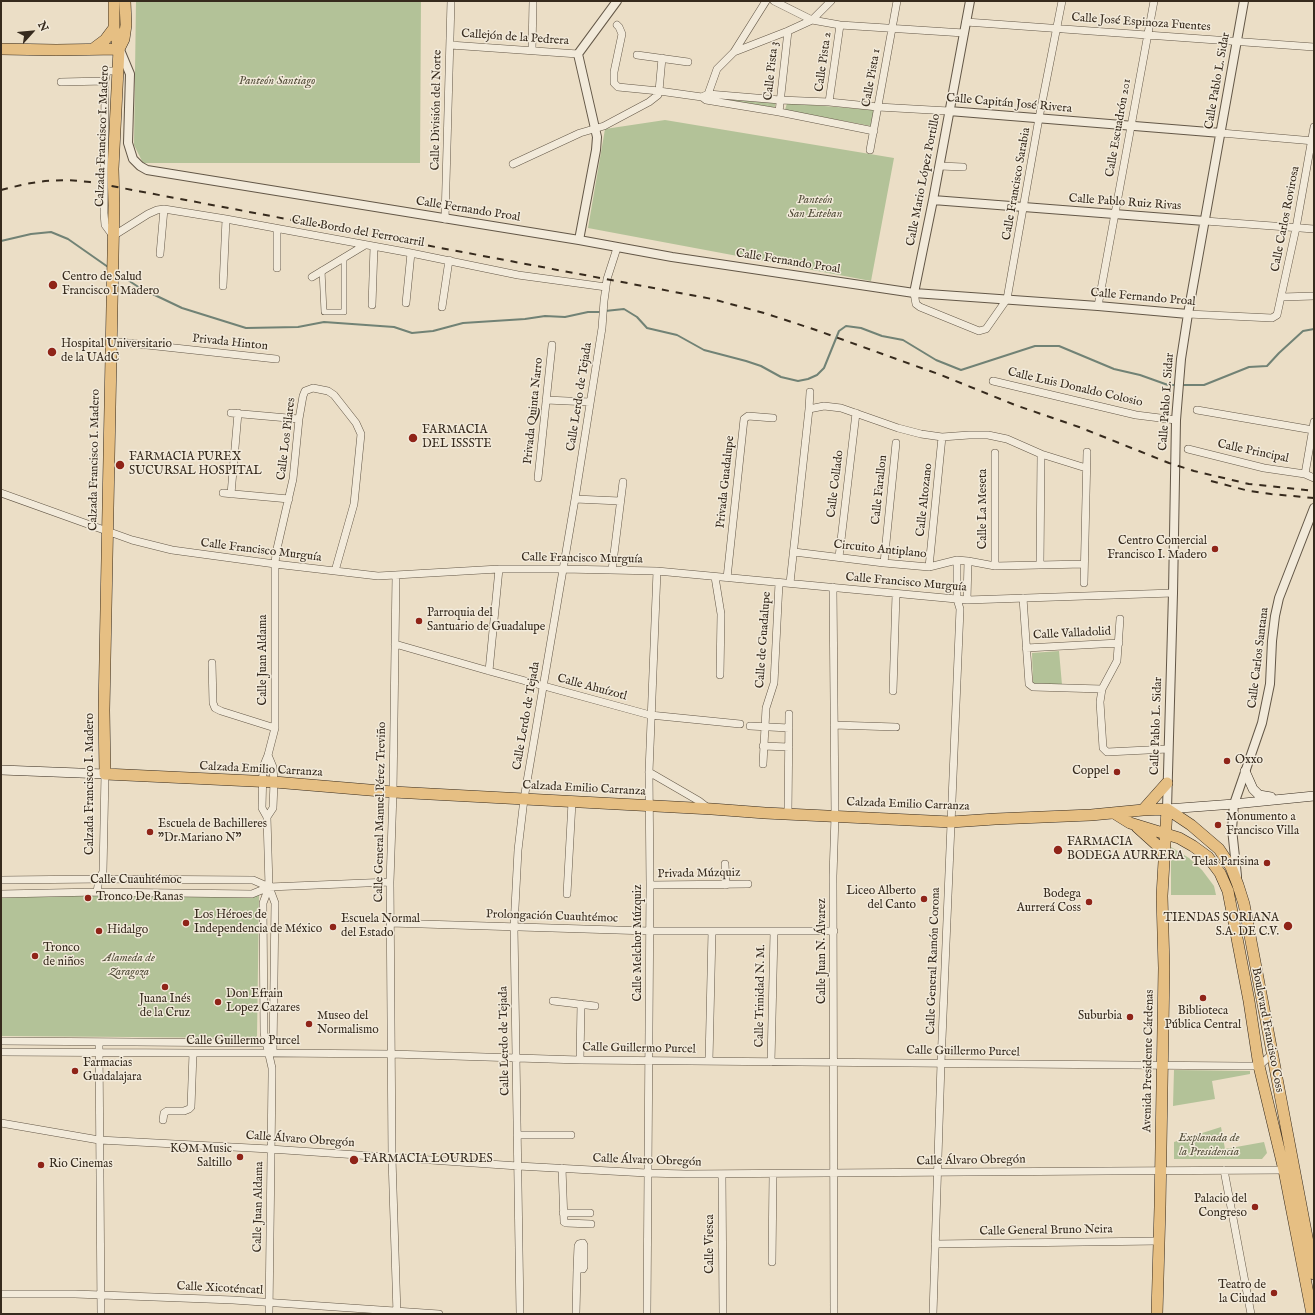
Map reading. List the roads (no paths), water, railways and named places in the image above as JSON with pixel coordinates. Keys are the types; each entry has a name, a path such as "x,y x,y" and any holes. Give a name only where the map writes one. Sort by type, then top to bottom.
{"main road":[{"name":"Calzada Francisco I. Madero","path":"105,774 104,710 110,341 113,256 113,168 119,49 114,28 114,1"},
{"name":"Calzada Francisco I. Madero","path":"119,49 124,39 126,25 125,1"},
{"path":"93,49 105,40 114,28"},
{"path":"1,49 119,49"},
{"name":"Calzada Emilio Carranza","path":"1,770 268,782 393,792 951,822 1114,814 1143,810 1166,809"},
{"path":"1245,771 1253,789 1259,795 1278,799"},
{"path":"1143,810 1167,783"},
{"path":"1166,809 1314,796"},
{"name":"Avenida Presidente Cárdenas","path":"1156,1314 1164,956 1162,896 1166,809"},
{"name":"Boulevard Francisco Coss","path":"1166,809 1191,825 1219,849 1232,867 1244,904 1272,1054 1312,1314"},
{"name":"Boulevard Francisco Coss","path":"1114,814 1130,823 1179,838 1193,846 1208,857 1220,873 1228,891 1249,1001 1259,1066 1290,1170 1314,1274"},
{"path":"1130,823 1152,839 1164,854"},
{"path":"1237,939 1255,989 1260,996"},
{"path":"1249,1001 1257,1001 1267,1031"}],"street":[{"name":"Calle División del Norte","path":"445,219 451,1"},
{"path":"532,50 533,1"},
{"path":"579,240 596,150 597,137 578,54 617,1"},
{"path":"705,97 717,69 734,52 766,1"},
{"path":"774,1 812,20 840,26 964,33"},
{"path":"734,52 812,20 831,1"},
{"name":"Calle Pista 1","path":"870,150 897,1"},
{"name":"Calle Mario López Portillo","path":"914,293 934,200 970,1"},
{"name":"Calle Francisco Sarabia","path":"1007,299 1039,118 1062,1"},
{"name":"Calle Escuadrón 201","path":"1098,306 1154,1"},
{"name":"Calle Pablo L. Sidar","path":"1166,809 1170,593 1176,420 1181,359 1204,221 1244,1"},
{"name":"Calle José Espinoza Fuentes","path":"966,22 1314,47"},
{"name":"Calle Capitán José Rivera","path":"617,25 622,34 614,72 614,83 618,88 659,91 705,97 874,132"},
{"name":"Calle Pista 2","path":"829,102 840,26"},
{"name":"Calle Pista 3","path":"779,112 788,31"},
{"name":"Callejón de la Pedrera","path":"450,45 578,54"},
{"name":"Calle Fernando Proal","path":"119,49 130,74 128,143 133,159 140,166 155,171 579,240 617,248 914,293 1188,314 1272,318 1277,316"},
{"path":"637,55 688,62"},
{"path":"513,164 580,133 604,126 649,102 658,95 662,58"},
{"path":"113,236 105,224 104,213 104,81 107,71 118,71"},
{"path":"61,82 104,81"},
{"name":"Calle Capitán José Rivera","path":"705,97 829,102 1313,140"},
{"name":"Calle Carlos Rovirosa","path":"1277,316 1296,228 1313,140 1314,127"},
{"path":"940,166 964,167"},
{"name":"Calle Pablo Ruiz Rivas","path":"934,200 1114,215 1314,229"},
{"path":"160,254 164,209"},
{"name":"Calle Bordo del Ferrocarril","path":"113,236 148,214 156,210 164,209 449,260 518,275 606,287"},
{"path":"223,286 226,219"},
{"path":"277,229 277,268"},
{"path":"312,277 365,245"},
{"path":"372,306 374,247"},
{"name":"Calle Lerdo de Tejada","path":"520,1314 514,927 518,850 524,799 564,569 602,328 607,279 617,248"},
{"path":"406,303 411,253"},
{"path":"322,270 324,312 344,312 344,257"},
{"path":"442,307 449,260"},
{"path":"914,293 916,304 920,307 979,331 986,329 1007,299"},
{"path":"1282,297 1314,296"},
{"name":"Privada Hinton","path":"110,341 276,359"},
{"name":"Privada Quinta Narro","path":"538,478 552,345"},
{"name":"Calle Luis Donaldo Colosio","path":"993,381 1136,415 1176,420"},
{"name":"Calle Los Pilares","path":"275,564 276,553 290,499 296,464 299,419 305,391 313,388 328,391 338,400 356,423 361,434 354,504 335,571"},
{"path":"790,583 810,392"},
{"path":"546,400 590,402"},
{"path":"809,408 833,406 898,428 921,434 942,437 969,434 1007,439 1041,454 1086,468"},
{"path":"1197,410 1313,426 1306,474"},
{"path":"231,494 235,413 299,419"},
{"name":"Calle Collado","path":"839,557 856,413"},
{"name":"Privada Guadalupe","path":"727,578 744,419 748,416 773,418"},
{"name":"Calle Altozano","path":"929,566 942,437"},
{"name":"Calle Farallon","path":"884,563 896,443"},
{"name":"Calle Principal","path":"1188,449 1264,468 1306,474 1314,478"},
{"path":"1084,583 1087,452"},
{"name":"Calle La Meseta","path":"995,566 996,453"},
{"path":"1040,565 1041,454"},
{"path":"612,570 623,482"},
{"name":"Calle Francisco Murguía","path":"1,493 107,532 172,550 378,576 499,568 657,571 966,600 1170,593"},
{"path":"223,493 290,499"},
{"path":"575,499 620,501"},
{"name":"Calle Carlos Santana","path":"1238,885 1232,829 1234,804 1262,723 1272,665 1272,641 1279,598 1314,508"},
{"name":"Circuito Antiplano","path":"794,552 884,563 929,566 957,560 995,566 1084,564"},
{"path":"956,599 957,560"},
{"path":"966,600 968,561"},
{"name":"Calle Juan Aldama","path":"267,817 273,808 268,782 263,767 268,755 275,728 275,564"},
{"path":"489,671 499,568"},
{"name":"Calle Melchor Múzquiz","path":"647,1314 650,931 649,772 650,715 657,571"},
{"name":"Calle General Manuel Pérez Treviño","path":"396,575 390,923 392,1158 397,1313"},
{"path":"715,577 722,614 720,675"},
{"name":"Calle de Guadalupe","path":"763,764 766,708 774,683 779,583"},
{"name":"Calle Juan N. Álvarez","path":"834,587 834,1314"},
{"path":"893,691 896,594"},
{"path":"1023,598 1028,682 1030,686 1102,689"},
{"name":"Calle General Ramón Corona","path":"933,1314 941,1063 960,610 956,599"},
{"name":"Calle General Ramón Corona","path":"960,610 966,600"},
{"path":"1120,619 1117,661 1102,689 1100,714 1103,748 1105,751 1168,749"},
{"name":"Calle Valladolid","path":"1026,648 1119,643"},
{"name":"Calle Ahuízotl","path":"395,644 650,715 740,724"},
{"path":"212,663 213,703 215,708 275,728"},
{"path":"788,814 789,714"},
{"path":"834,725 896,727"},
{"path":"750,726 789,728"},
{"path":"763,746 788,747"},
{"name":"Calle Juan Aldama","path":"268,755 273,767 262,808 267,817 269,887 274,903 269,1043 272,1076 269,1314"},
{"path":"649,772 699,801 708,808"},
{"name":"Calzada Francisco I. Madero","path":"103,872 105,774"},
{"path":"567,894 572,802"},
{"path":"725,864 726,885"},
{"path":"97,892 99,879 103,872 108,879 109,892"},
{"name":"Calle Cuauhtémoc","path":"1,880 254,880 269,887"},
{"name":"Calle Cuauhtémoc","path":"1,894 109,892 252,894 269,887 390,882"},
{"name":"Privada Múzquiz","path":"650,885 748,884"},
{"name":"Calle Juan Aldama","path":"269,887 263,903 264,1033 269,1043"},
{"name":"Prolongación Cuauhtémoc","path":"390,923 650,931 834,931"},
{"path":"708,1061 712,931"},
{"name":"Calle Trinidad N. M.","path":"771,1062 774,932"},
{"path":"552,1001 594,1006"},
{"path":"580,1060 581,1004"},
{"path":"1,1041 1,1052"},
{"name":"Calle Guillermo Purcel","path":"1,1041 269,1043"},
{"path":"61,1052 62,1042"},
{"path":"99,1042 101,1314"},
{"name":"Calle Guillermo Purcel","path":"1,1052 270,1052 649,1061 1259,1066"},
{"path":"163,1120 164,1114 167,1111 184,1111 191,1107 193,1053"},
{"path":"1259,1066 1272,1054"},
{"name":"Calle Álvaro Obregón","path":"1,1123 99,1140 270,1149 392,1158 647,1173 773,1174 1290,1170"},
{"path":"517,1135 571,1135"},
{"path":"562,1168 563,1220 566,1223 591,1224"},
{"path":"1224,1170 1250,1314"},
{"name":"Calle Viesca","path":"722,1174 723,1314"},
{"path":"772,1262 773,1174"},
{"path":"563,1213 590,1213"},
{"name":"Calle General Bruno Neira","path":"935,1244 1158,1241"},
{"path":"576,1314 577,1269"},
{"name":"Calle Xicoténcatl","path":"1,1294 100,1295 269,1303 340,1311 438,1314"}],"waterway":[{"path":"1,241 31,234 51,232 68,239 108,267"},
{"path":"117,273 140,288 182,308 246,328 298,327 324,322 394,327 412,333 433,331 463,323 525,319 545,316 565,317 588,312 601,312"},
{"path":"605,311 624,309 637,317 647,328 677,335 704,350 746,361 761,366 781,377 798,381 817,375 824,368 839,331 846,326 861,328 882,336 903,340 936,360 961,370 1035,346 1059,346 1114,369 1140,375 1168,385 1176,385"},
{"path":"1181,385 1204,385 1249,367 1267,366 1303,331 1314,329"}],"railway":[{"path":"1,190 45,181 67,180 90,182 712,299 764,313 813,329 941,375 1015,405 1079,427 1169,463 1194,471 1249,484 1314,491"},
{"path":"1211,481 1249,491 1314,498"}],"place":[{"name":"Centro de Salud Francisco I Madero","path":"53,285"},
{"name":"Hospital Universitario de la UAdC","path":"52,352"},
{"name":"FARMACIA DEL ISSSTE","path":"413,438"},
{"name":"FARMACIA PUREX SUCURSAL HOSPITAL","path":"120,465"},
{"name":"Centro Comercial Francisco I. Madero","path":"1215,549"},
{"name":"Parroquia del Santuario de Guadalupe","path":"419,621"},
{"name":"Oxxo","path":"1227,761"},
{"name":"Coppel","path":"1117,772"},
{"name":"Monumento a Francisco Villa","path":"1218,825"},
{"name":"Escuela de Bachilleres \"Dr.Mariano N\"","path":"150,832"},
{"name":"FARMACIA BODEGA AURRERA","path":"1058,850"},
{"name":"Telas Parisina","path":"1267,863"},
{"name":"Tronco De Ranas","path":"88,898"},
{"name":"Liceo Alberto del Canto","path":"924,899"},
{"name":"Bodega Aurrerá Coss","path":"1089,902"},
{"name":"Los Héroes de Independencia de México","path":"186,923"},
{"name":"TIENDAS SORIANA S.A. DE C.V.","path":"1288,926"},
{"name":"Escuela Normal del Estado","path":"333,927"},
{"name":"Hidalgo","path":"99,931"},
{"name":"Tronco de niños","path":"35,956"},
{"name":"Juana Inés de la Cruz","path":"165,987"},
{"name":"Biblioteca Pública Central","path":"1203,998"},
{"name":"Don Efrain Lopez Cazares","path":"218,1002"},
{"name":"Suburbia","path":"1130,1017"},
{"name":"Museo del Normalismo","path":"309,1024"},
{"name":"Farmacias Guadalajara","path":"75,1071"},
{"name":"KOM Music Saltillo","path":"240,1157"},
{"name":"FARMACIA LOURDES","path":"354,1160"},
{"name":"Rio Cinemas","path":"41,1165"},
{"name":"Palacio del Congreso","path":"1255,1207"},
{"name":"Teatro de la Ciudad","path":"1274,1293"}],"park label":[{"name":"Panteón Santiago","path":"277,82"},
{"name":"Panteón San Esteban","path":"815,208"},
{"name":"Alameda de Zaragoza","path":"129,966"},
{"name":"Explanada de la Presidencia","path":"1209,1146"}]}
